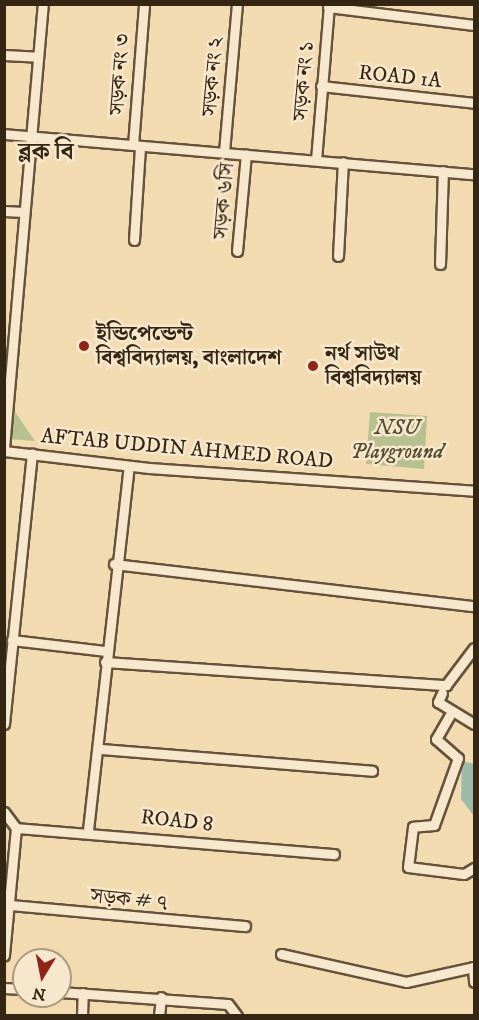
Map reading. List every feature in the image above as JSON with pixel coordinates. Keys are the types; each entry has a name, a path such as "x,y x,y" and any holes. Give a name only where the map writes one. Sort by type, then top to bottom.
{"street":[{"path":"4,450 7,370 43,4"},
{"name":"সড়ক নং ৩","path":"134,240 144,4"},
{"name":"সড়ক নং ২","path":"224,152 237,4"},
{"path":"328,6 474,25"},
{"name":"সড়ক নং ১","path":"316,160 328,6"},
{"path":"4,55 38,57"},
{"name":"ROAD 1A","path":"321,86 474,103"},
{"path":"4,134 474,174"},
{"name":"সড়ক ৬সি","path":"237,251 246,154"},
{"path":"338,256 343,162"},
{"path":"440,264 443,171"},
{"path":"4,211 24,212"},
{"path":"4,291 16,292"},
{"name":"AFTAB UDDIN AHMED ROAD","path":"4,450 129,466 474,491"},
{"path":"4,724 12,640 10,607 32,453"},
{"path":"88,830 101,749 105,662 114,564 129,466"},
{"path":"114,564 474,606"},
{"path":"12,640 106,651"},
{"path":"474,648 444,689 438,702 451,713 474,724"},
{"path":"105,662 444,689"},
{"path":"451,713 436,739 458,758 434,825 413,827 408,867 464,874 474,868"},
{"path":"101,749 372,771"},
{"path":"4,812 15,828 7,883 9,905 4,955"},
{"name":"ROAD 8","path":"15,828 88,830 334,854"},
{"name":"সড়ক # ৭","path":"9,905 245,926"},
{"path":"281,954 406,982 474,967 474,982"},
{"path":"72,993 157,997 233,1005 237,1016"},
{"path":"82,1016 83,993"},
{"path":"157,997 159,1016"}],"green space":[{"path":"13,409 35,441 9,439"},
{"name":"NSU Playground","path":"370,412 427,416 424,469 366,464"}],"shaded area":[{"path":"462,761 474,764 474,816 461,799"}],"place":[{"name":"ইন্ডিপেন্ডেন্ট বিশ্ববিদ্যালয়, বাংলাদেশ","path":"84,346"},
{"name":"নর্থ সাউথ বিশ্ববিদ্যালয়","path":"313,366"}],"district":[{"name":"ব্লক বি","path":"46,153"}]}
